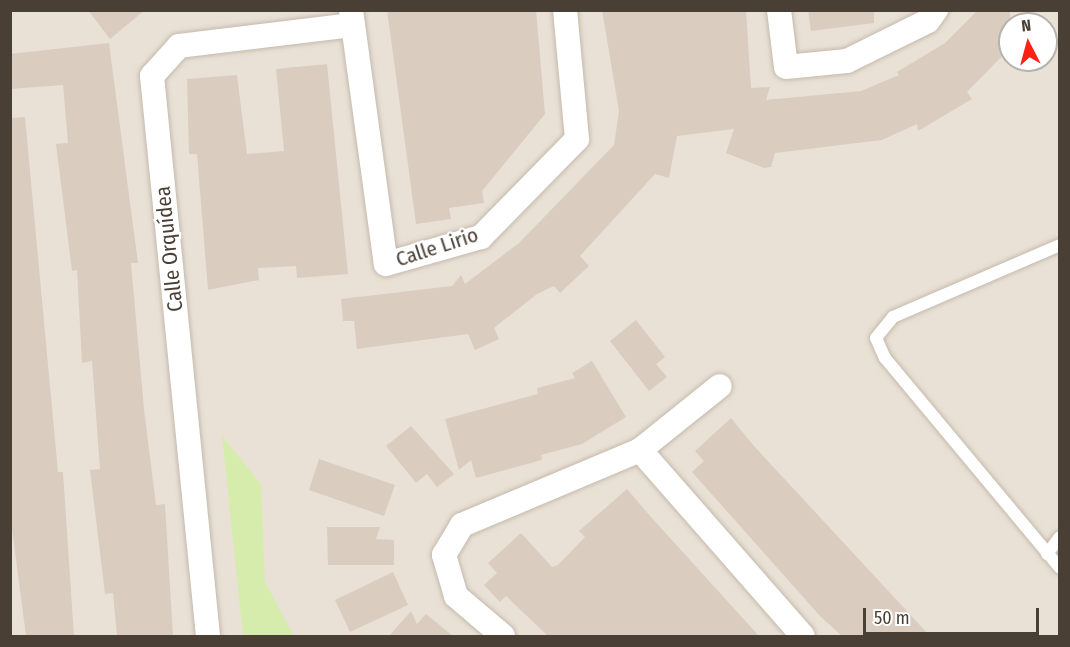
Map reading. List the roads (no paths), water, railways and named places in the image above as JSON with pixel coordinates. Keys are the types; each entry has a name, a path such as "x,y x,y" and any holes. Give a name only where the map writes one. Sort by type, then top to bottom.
{"street":[{"name":"Calle Lirio","path":"352,18 386,264 481,237 577,139 565,10"},
{"path":"779,10 786,67 847,61 928,21 936,10"},
{"name":"Calle Orquídea","path":"208,636 152,76 179,46 352,18"},
{"path":"503,636 456,596 444,555 462,525 640,450 720,386"},
{"path":"640,450 802,636"}],"lane":[{"path":"1059,245 893,317 876,338 885,358 1059,568"},
{"path":"1047,554 1059,537"}]}
